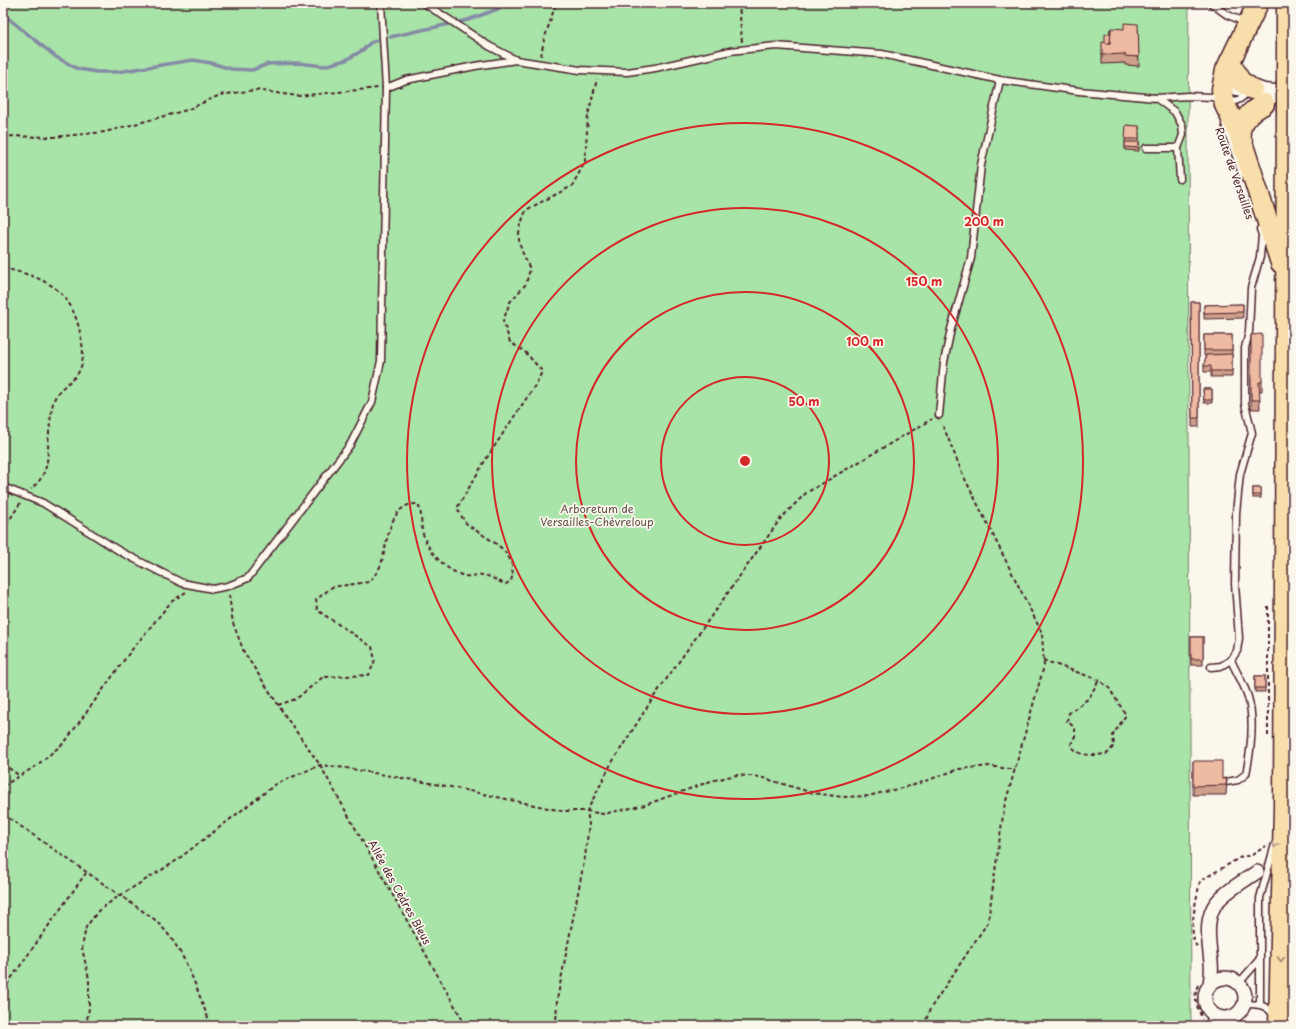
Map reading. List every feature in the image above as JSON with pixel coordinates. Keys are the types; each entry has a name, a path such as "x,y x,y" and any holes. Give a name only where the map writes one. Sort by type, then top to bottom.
{"main road":[{"path":"1258,3 1230,62 1220,97 1238,133 1251,191 1281,264 1287,269"},
{"path":"1279,1026 1284,808 1287,269 1266,97 1287,3"},
{"path":"1230,62 1240,81 1266,97"},
{"path":"1238,133 1246,117 1266,97"}],"street":[{"path":"1212,963 1233,980 1245,993 1244,1004 1232,1022 1218,1017 1210,1020 1209,1010 1205,999 1205,994 1210,984 1212,963 1209,921 1213,909 1218,902 1227,893 1257,872"},
{"path":"1210,984 1216,980 1233,980"}],"lane":[{"path":"3,487 42,503 121,552 182,583 213,588 228,586 248,578 350,445 372,402 381,361 386,88 381,3"},
{"path":"424,3 489,46 516,60"},
{"path":"1211,3 1226,14 1248,23"},
{"path":"386,88 406,80 475,66 516,60 598,72 627,72 656,68 742,49 783,46 882,54 1000,80 1079,91 1156,98 1188,96 1266,97"},
{"path":"939,415 944,362 951,329 971,258 981,165 1000,80"},
{"path":"1220,97 1266,97"},
{"path":"1220,97 1223,120 1251,191"},
{"path":"1156,98 1175,112 1181,121 1183,135 1178,148 1180,179"},
{"path":"1146,148 1178,148"},
{"path":"1211,667 1221,666 1231,660 1237,651 1239,638 1235,584 1236,513 1240,474 1252,433 1245,404 1245,348 1249,332 1251,288 1260,256 1262,235 1259,225"},
{"path":"1226,782 1238,780 1246,774 1250,744 1251,717 1248,697 1231,660"},
{"path":"1260,1004 1260,898 1284,808"},
{"path":"1233,980 1259,960"},
{"path":"1244,1004 1260,1004 1269,1009 1274,1016 1274,1026"}],"path":[{"path":"540,64 544,40 556,3"},
{"path":"739,3 743,36 742,49"},
{"path":"278,705 296,698 323,677 369,675 375,660 372,647 318,610 316,600 332,587 369,582 381,566 390,526 397,512 410,504 418,504 422,512 422,534 434,556 451,570 466,576 484,575 497,582 506,584 511,581 514,570 506,551 466,523 457,508 486,459 538,381 542,371 525,352 510,342 503,321 510,302 526,284 530,269 520,248 518,232 526,210 572,186 585,162 588,115 598,72"},
{"path":"3,136 53,137 105,132 187,110 220,95 254,90 298,96 386,88"},
{"path":"3,268 25,273 46,283 63,294 71,305 83,348 83,361 78,373 60,389 54,401 48,434 48,460 42,478 25,496 3,530"},
{"path":"556,1026 557,1000 585,857 589,824 587,811 611,764 653,698 781,518 806,492 939,415 963,475 1042,633 1044,666 1004,808 988,922 930,1009 924,1026"},
{"path":"3,786 36,766 65,742 130,652 171,602 195,585"},
{"name":"Allée des Cèdres Bleus","path":"228,586 233,623 244,652 278,705 320,765 466,1026"},
{"path":"1043,660 1099,680 1110,688 1126,715 1113,735 1114,746 1107,754 1092,756 1078,753 1073,748 1071,744 1075,736 1075,728 1067,720 1069,713 1089,698 1099,680"},
{"path":"3,764 20,776"},
{"path":"86,1026 89,1008 89,979 82,948 86,927 99,910 173,863 276,784 320,765 346,768 446,786 562,811 587,811 603,814 645,805 711,781 736,775 760,777 813,793 843,797 868,796 914,785 959,768 990,766 1015,770"},
{"path":"3,814 154,919 167,930 183,954 211,1026"},
{"path":"3,990 86,873"}],"green space":[{"name":"Arboretum de Versailles-Chèvreloup","path":"3,3 1189,3 1188,124 1191,1026 3,1026"}],"building":[{"path":"1124,23 1138,24 1139,57 1125,56 1125,54 1102,55 1102,42 1110,43 1111,28 1124,29"},
{"path":"1110,29 1110,43 1105,43 1105,34 1109,34"},
{"path":"1126,125 1139,126 1139,139 1125,139"},
{"path":"1125,142 1139,142 1139,148 1125,147"},
{"path":"1191,302 1199,302 1199,418 1192,418"},
{"path":"1243,304 1243,312 1204,313 1204,305"},
{"path":"1262,334 1262,382 1259,382 1260,400 1251,400 1251,335"},
{"path":"1204,335 1232,335 1232,350 1204,350"},
{"path":"1232,354 1232,371 1211,371 1211,366 1204,366 1206,355"},
{"path":"1203,389 1212,389 1212,400 1204,400"},
{"path":"1253,488 1261,488 1261,495 1253,495"},
{"path":"1191,637 1203,637 1203,659 1191,659"},
{"path":"1255,676 1265,676 1265,688 1255,688"},
{"path":"1193,761 1222,761 1222,779 1227,779 1226,785 1193,786"}],"waterway":[{"path":"390,37 468,20 514,3"},
{"path":"3,14 56,57 78,69 97,72 117,72 193,60 211,63 231,69 252,70 268,64 298,63 324,66 346,60 363,50 370,43 380,39"}]}
